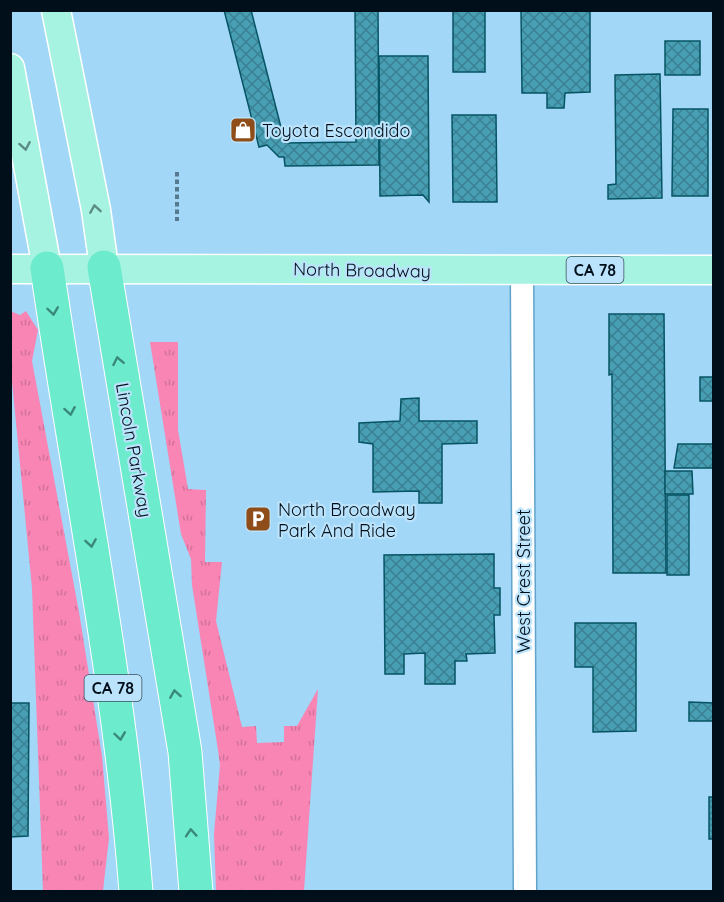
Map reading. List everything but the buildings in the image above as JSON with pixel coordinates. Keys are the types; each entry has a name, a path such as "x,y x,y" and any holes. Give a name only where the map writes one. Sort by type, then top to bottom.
{"highway":[{"name":"Lincoln Parkway","path":"104,267 185,752 196,891"},
{"name":"CA 78","path":"47,268 117,712 128,795 136,891"}],"main road":[{"name":"Lincoln Parkway","path":"56,10 94,199 104,267"},
{"path":"10,68 47,268"},
{"name":"North Broadway","path":"10,269 104,267 522,271 714,270"}],"street":[{"name":"West Crest Street","path":"522,271 525,891"}],"path":[{"path":"177,172 177,221"}],"green space":[{"path":"10,311 20,315 26,311 38,330 32,361 79,612 102,756 109,838 103,891 43,891 32,588 11,371"},
{"path":"150,342 178,342 178,430 188,489 206,490 205,562 222,562 216,621 242,727 256,726 257,743 284,742 284,726 297,726 318,689 304,891 216,891 214,834 220,765 192,585 191,559 181,534"}],"place":[{"name":"Toyota Escondido","path":"243,130"},
{"name":"North Broadway Park And Ride","path":"258,519"}]}
